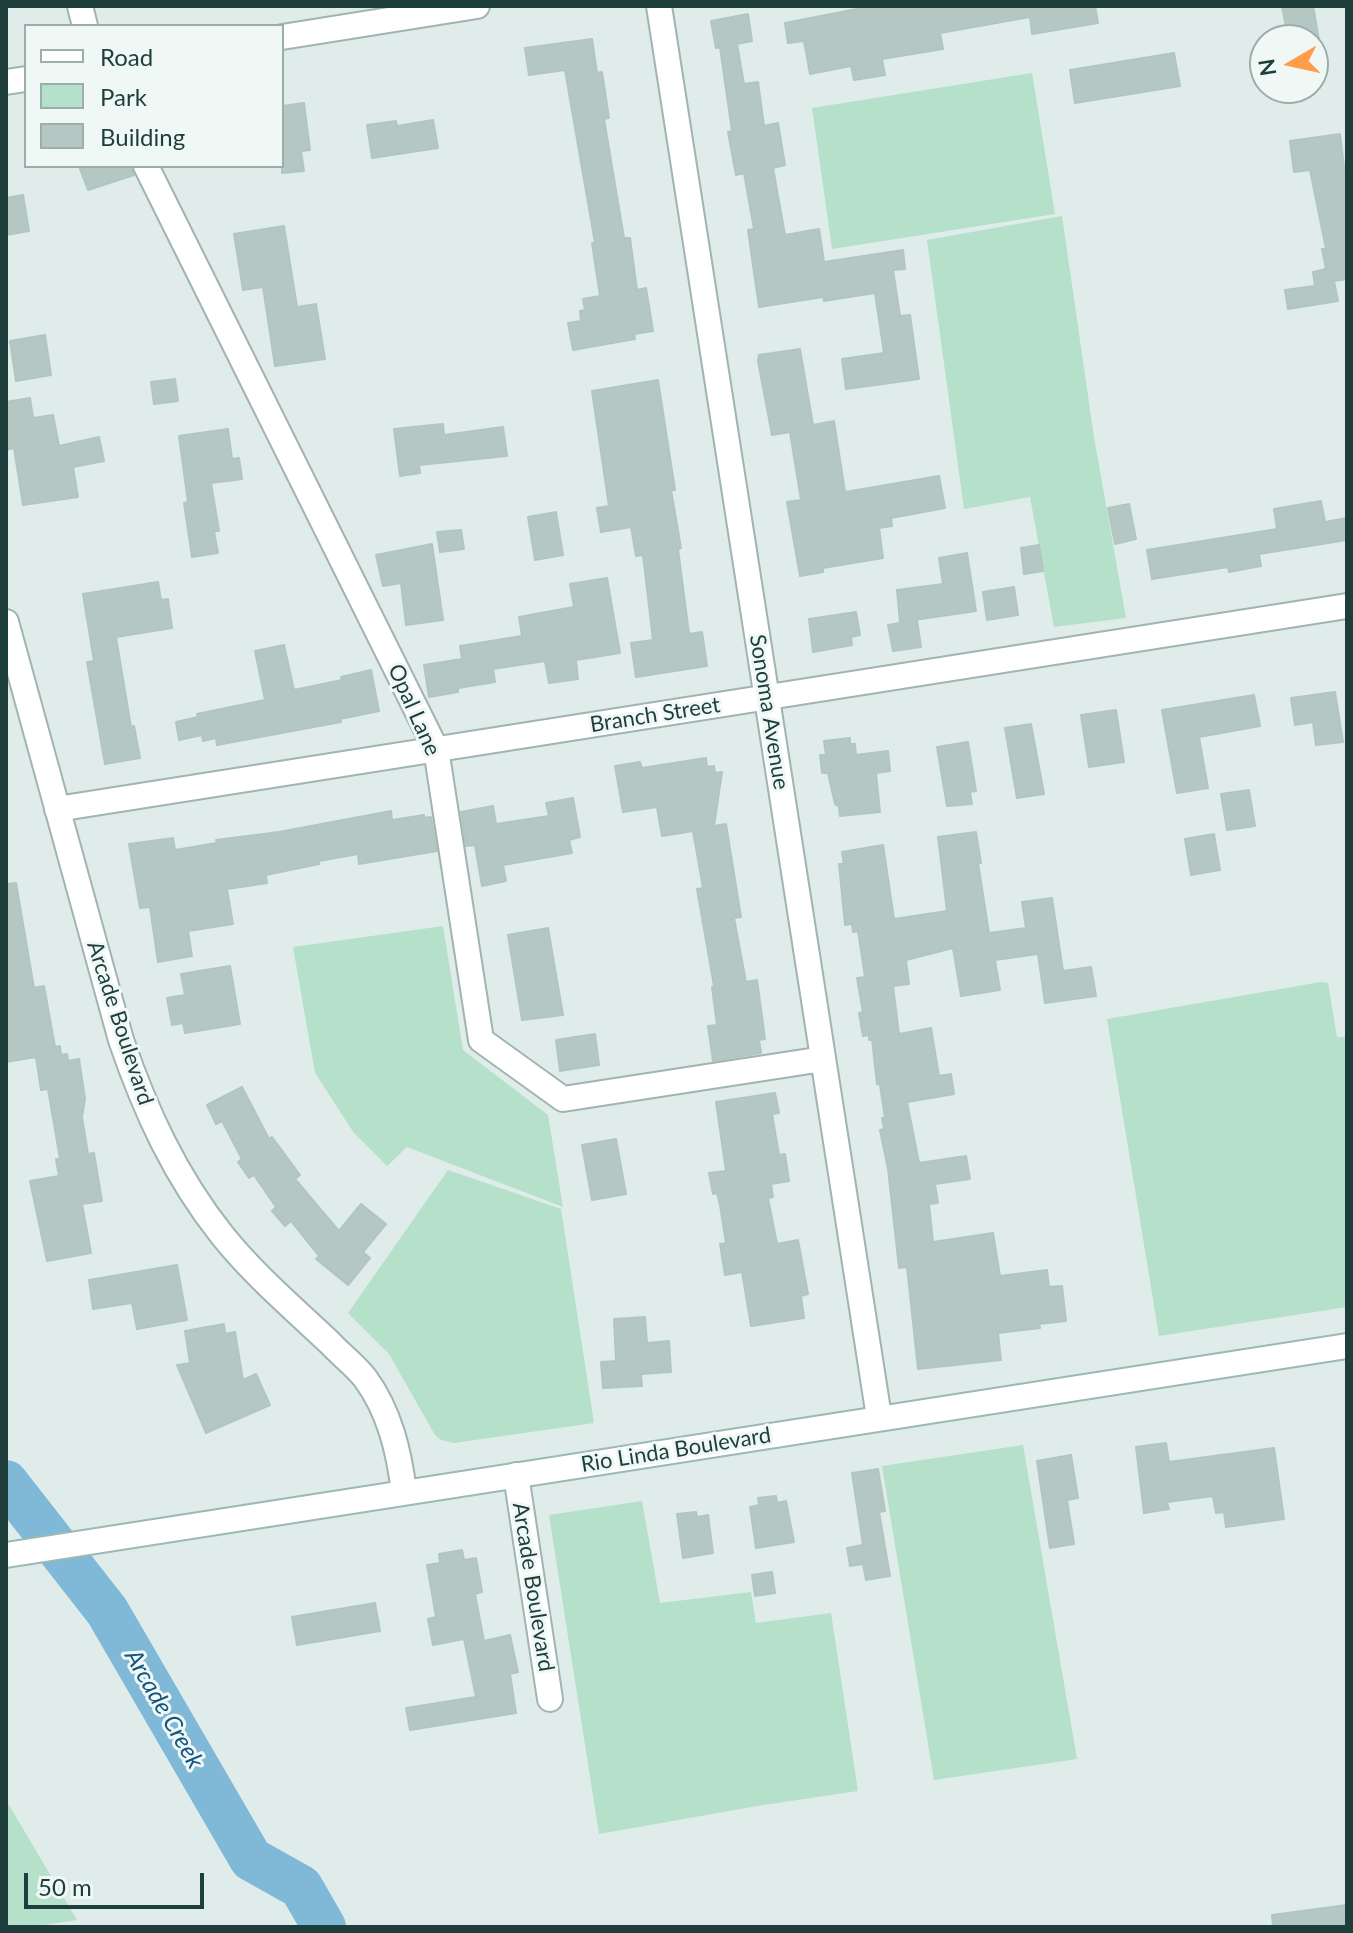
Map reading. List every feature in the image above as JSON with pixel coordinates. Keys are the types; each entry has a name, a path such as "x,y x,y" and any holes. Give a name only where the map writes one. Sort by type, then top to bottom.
{"street":[{"path":"284,37 477,6"},
{"name":"Sonoma Avenue","path":"659,6 879,1417"},
{"name":"Opal Lane","path":"147,168 436,749 481,1040 563,1099 823,1059"},
{"name":"Branch Street","path":"57,809 1347,606"},
{"name":"Arcade Boulevard","path":"6,622 121,1040 140,1096 165,1149 223,1235 258,1275 364,1378 388,1418 404,1492"},
{"name":"Rio Linda Boulevard","path":"6,1555 1347,1346"},
{"name":"Arcade Boulevard","path":"516,1475 550,1699"}],"green space":[{"path":"1032,73 1055,214 832,249 812,108"},
{"path":"1062,216 1094,437 1126,618 1054,627 1030,497 964,509 927,240"},
{"path":"443,926 463,1050 548,1115 563,1207 407,1147 387,1166 354,1133 315,1073 293,947"},
{"path":"1328,983 1337,1037 1347,1037 1347,1307 1159,1336 1107,1019"},
{"path":"448,1170 561,1209 594,1423 454,1443 441,1440 435,1435 389,1354 348,1313"},
{"path":"1023,1445 1077,1759 934,1780 882,1466"},
{"path":"642,1501 660,1603 751,1592 756,1623 831,1613 858,1791 599,1834 549,1515"},
{"path":"6,1800 77,1920 31,1927 6,1927"}],"building":[{"path":"872,6 1095,6 1098,23 1032,34 1030,17 940,33 943,49 882,59 885,75 854,80 851,66 810,74 804,41 788,43 785,23"},
{"path":"1282,6 1313,6 1316,24 1285,24"},
{"path":"748,14 752,41 737,44 744,84 758,82 764,126 778,123 785,165 773,168 785,235 819,229 824,262 903,250 905,269 893,270 900,316 910,315 919,379 846,389 842,359 884,353 875,293 759,307 748,230 754,229 744,173 736,175 728,132 732,131 720,47 716,48 711,21"},
{"path":"592,39 597,73 602,72 609,118 604,119 624,238 630,238 637,290 646,288 653,331 634,334 635,339 573,350 568,323 581,321 580,311 585,310 583,299 600,296 592,243 595,243 565,70 529,75 525,48"},
{"path":"1174,53 1180,86 1075,103 1070,70"},
{"path":"304,103 310,150 301,151 304,171 282,173 284,106"},
{"path":"433,120 438,148 372,158 367,125 396,121 397,126"},
{"path":"1340,134 1347,190 1347,279 1334,281 1338,301 1288,309 1285,290 1315,286 1313,272 1326,269 1322,249 1326,249 1310,170 1294,172 1290,141"},
{"path":"80,168 132,168 134,175 88,190"},
{"path":"23,195 29,231 6,235 6,198"},
{"path":"284,226 297,307 316,304 325,359 275,366 263,287 243,290 234,234"},
{"path":"45,335 51,375 16,381 10,341"},
{"path":"800,349 813,425 834,421 845,492 939,476 945,508 891,518 892,526 879,528 883,558 823,568 823,572 800,576 787,502 801,500 790,432 772,435 758,361 759,355"},
{"path":"175,379 178,401 154,404 151,382"},
{"path":"658,380 675,490 671,490 681,548 678,549 689,634 702,632 707,666 636,677 631,643 653,640 643,555 636,556 631,527 601,532 597,508 609,506 592,391"},
{"path":"30,398 33,418 53,415 59,446 99,437 104,461 73,467 78,497 23,505 14,448 6,450 6,402"},
{"path":"443,424 444,435 503,427 507,456 419,465 420,473 400,476 394,429"},
{"path":"228,429 232,459 239,458 242,479 211,483 219,531 214,531 218,553 192,557 179,436"},
{"path":"1321,501 1325,522 1347,518 1347,540 1259,554 1261,566 1229,572 1228,567 1152,579 1147,550 1277,529 1274,509"},
{"path":"1129,504 1136,539 1115,544 1108,508"},
{"path":"556,512 563,555 535,560 528,517"},
{"path":"461,530 464,549 440,552 437,532"},
{"path":"432,544 443,620 406,625 401,583 383,586 376,555"},
{"path":"1039,545 1043,571 1024,574 1021,548"},
{"path":"967,553 976,611 900,622 897,590 943,584 939,558"},
{"path":"607,578 620,653 576,660 578,679 549,683 545,661 493,669 495,682 429,697 424,665 462,659 460,646 522,636 519,617 574,607 570,584"},
{"path":"158,582 161,600 168,599 172,628 116,637 131,727 134,726 140,758 105,764 87,662 94,661 83,594"},
{"path":"1014,587 1018,615 987,620 983,592"},
{"path":"856,612 860,635 851,637 852,645 813,652 809,619"},
{"path":"917,620 921,647 893,651 888,625"},
{"path":"284,645 294,690 371,670 379,711 340,719 341,722 217,745 216,738 203,741 202,735 179,740 176,722 198,717 197,714 265,700 255,651"},
{"path":"1335,692 1343,742 1316,745 1313,722 1295,725 1291,698"},
{"path":"1254,695 1260,726 1199,737 1208,788 1177,793 1162,710"},
{"path":"1116,710 1124,762 1089,767 1081,715"},
{"path":"1031,724 1044,794 1017,798 1005,728"},
{"path":"850,738 850,744 855,744 856,755 888,751 890,771 876,773 880,812 840,816 828,773 822,773 820,755 826,755 824,741"},
{"path":"968,742 976,791 970,792 972,804 947,806 937,747"},
{"path":"706,758 707,767 714,766 715,773 722,772 714,826 726,824 741,917 734,918 746,982 757,980 765,1039 759,1040 761,1053 713,1061 708,1026 717,1025 714,986 697,889 703,888 693,831 662,836 657,807 623,812 615,766 640,762 642,768"},
{"path":"1249,790 1255,826 1227,830 1221,794"},
{"path":"573,798 580,837 569,840 572,853 503,865 506,881 482,886 475,845 466,846 461,812 493,806 496,824 549,816 546,803"},
{"path":"391,811 392,820 424,815 424,818 431,817 437,851 359,864 358,854 319,861 319,864 266,875 267,883 227,889 233,924 188,931 192,956 158,962 150,907 140,908 129,844 173,838 175,850 217,843 216,840 279,832"},
{"path":"976,832 989,933 1026,928 1022,902 1052,898 1063,971 1091,967 1096,996 1045,1003 1038,954 995,960 1000,990 961,996 953,948 906,960 909,984 893,986 899,1034 931,1028 939,1076 951,1074 954,1094 907,1102 919,1163 966,1156 970,1179 935,1184 938,1203 929,1204 933,1242 993,1233 1000,1276 1047,1270 1049,1287 1062,1286 1066,1321 998,1333 1001,1360 918,1369 907,1267 899,1268 888,1169 880,1130 884,1129 882,1118 885,1118 880,1085 877,1084 872,1039 869,1040 869,1035 863,1036 859,1013 863,1012 857,978 865,977 858,931 853,932 852,924 845,925 839,864 844,864 842,852 883,845 894,919 947,911 938,837"},
{"path":"1214,834 1220,870 1191,875 1185,839"},
{"path":"16,883 34,988 44,986 55,1047 60,1046 61,1055 67,1054 68,1061 79,1059 85,1099 82,1117 88,1154 94,1153 102,1201 82,1204 91,1253 47,1261 30,1181 59,1176 56,1159 60,1159 48,1089 41,1090 36,1057 6,1062 6,884"},
{"path":"548,928 563,1015 522,1020 508,935"},
{"path":"230,966 240,1024 185,1033 183,1023 172,1025 167,998 185,995 181,974"},
{"path":"595,1034 599,1065 560,1071 556,1040"},
{"path":"242,1087 269,1139 272,1137 300,1175 295,1179 339,1231 361,1204 386,1224 363,1252 370,1258 348,1285 316,1259 319,1256 291,1221 285,1226 272,1211 276,1207 254,1175 249,1178 238,1162 242,1159 222,1121 216,1124 207,1105"},
{"path":"775,1093 779,1113 772,1114 779,1155 785,1154 789,1181 771,1184 773,1197 768,1198 777,1244 798,1240 808,1294 801,1296 804,1318 751,1326 742,1272 725,1275 720,1244 726,1243 720,1205 717,1193 713,1194 709,1173 726,1171 716,1102"},
{"path":"616,1139 626,1194 592,1200 582,1145"},
{"path":"177,1265 187,1320 137,1329 132,1303 93,1309 89,1280"},
{"path":"645,1317 647,1343 669,1341 671,1372 641,1374 642,1386 603,1388 601,1362 616,1361 614,1319"},
{"path":"224,1324 225,1334 235,1332 243,1380 256,1374 270,1405 206,1433 177,1365 190,1363 185,1331"},
{"path":"1166,1443 1169,1462 1274,1448 1284,1519 1226,1527 1224,1512 1216,1513 1213,1496 1167,1502 1169,1509 1144,1513 1136,1447"},
{"path":"1071,1455 1078,1498 1067,1500 1074,1544 1050,1548 1037,1461"},
{"path":"878,1469 885,1511 879,1512 890,1576 866,1580 863,1564 850,1566 847,1548 863,1545 852,1473"},
{"path":"776,1496 777,1503 786,1501 794,1542 756,1548 750,1507 759,1505 758,1498"},
{"path":"696,1512 697,1517 708,1515 713,1553 683,1558 677,1514"},
{"path":"462,1550 464,1560 476,1558 482,1592 475,1594 484,1641 510,1635 518,1672 510,1674 516,1713 410,1730 406,1708 476,1697 464,1639 433,1645 428,1619 436,1617 427,1565 440,1563 439,1554"},
{"path":"772,1572 775,1593 755,1596 752,1575"},
{"path":"375,1603 380,1631 297,1645 292,1617"},
{"path":"1347,1905 1347,1927 1273,1927 1272,1915"}],"waterway":[{"name":"Arcade Creek","path":"6,1482 107,1611 251,1859 301,1887 324,1927"}]}
